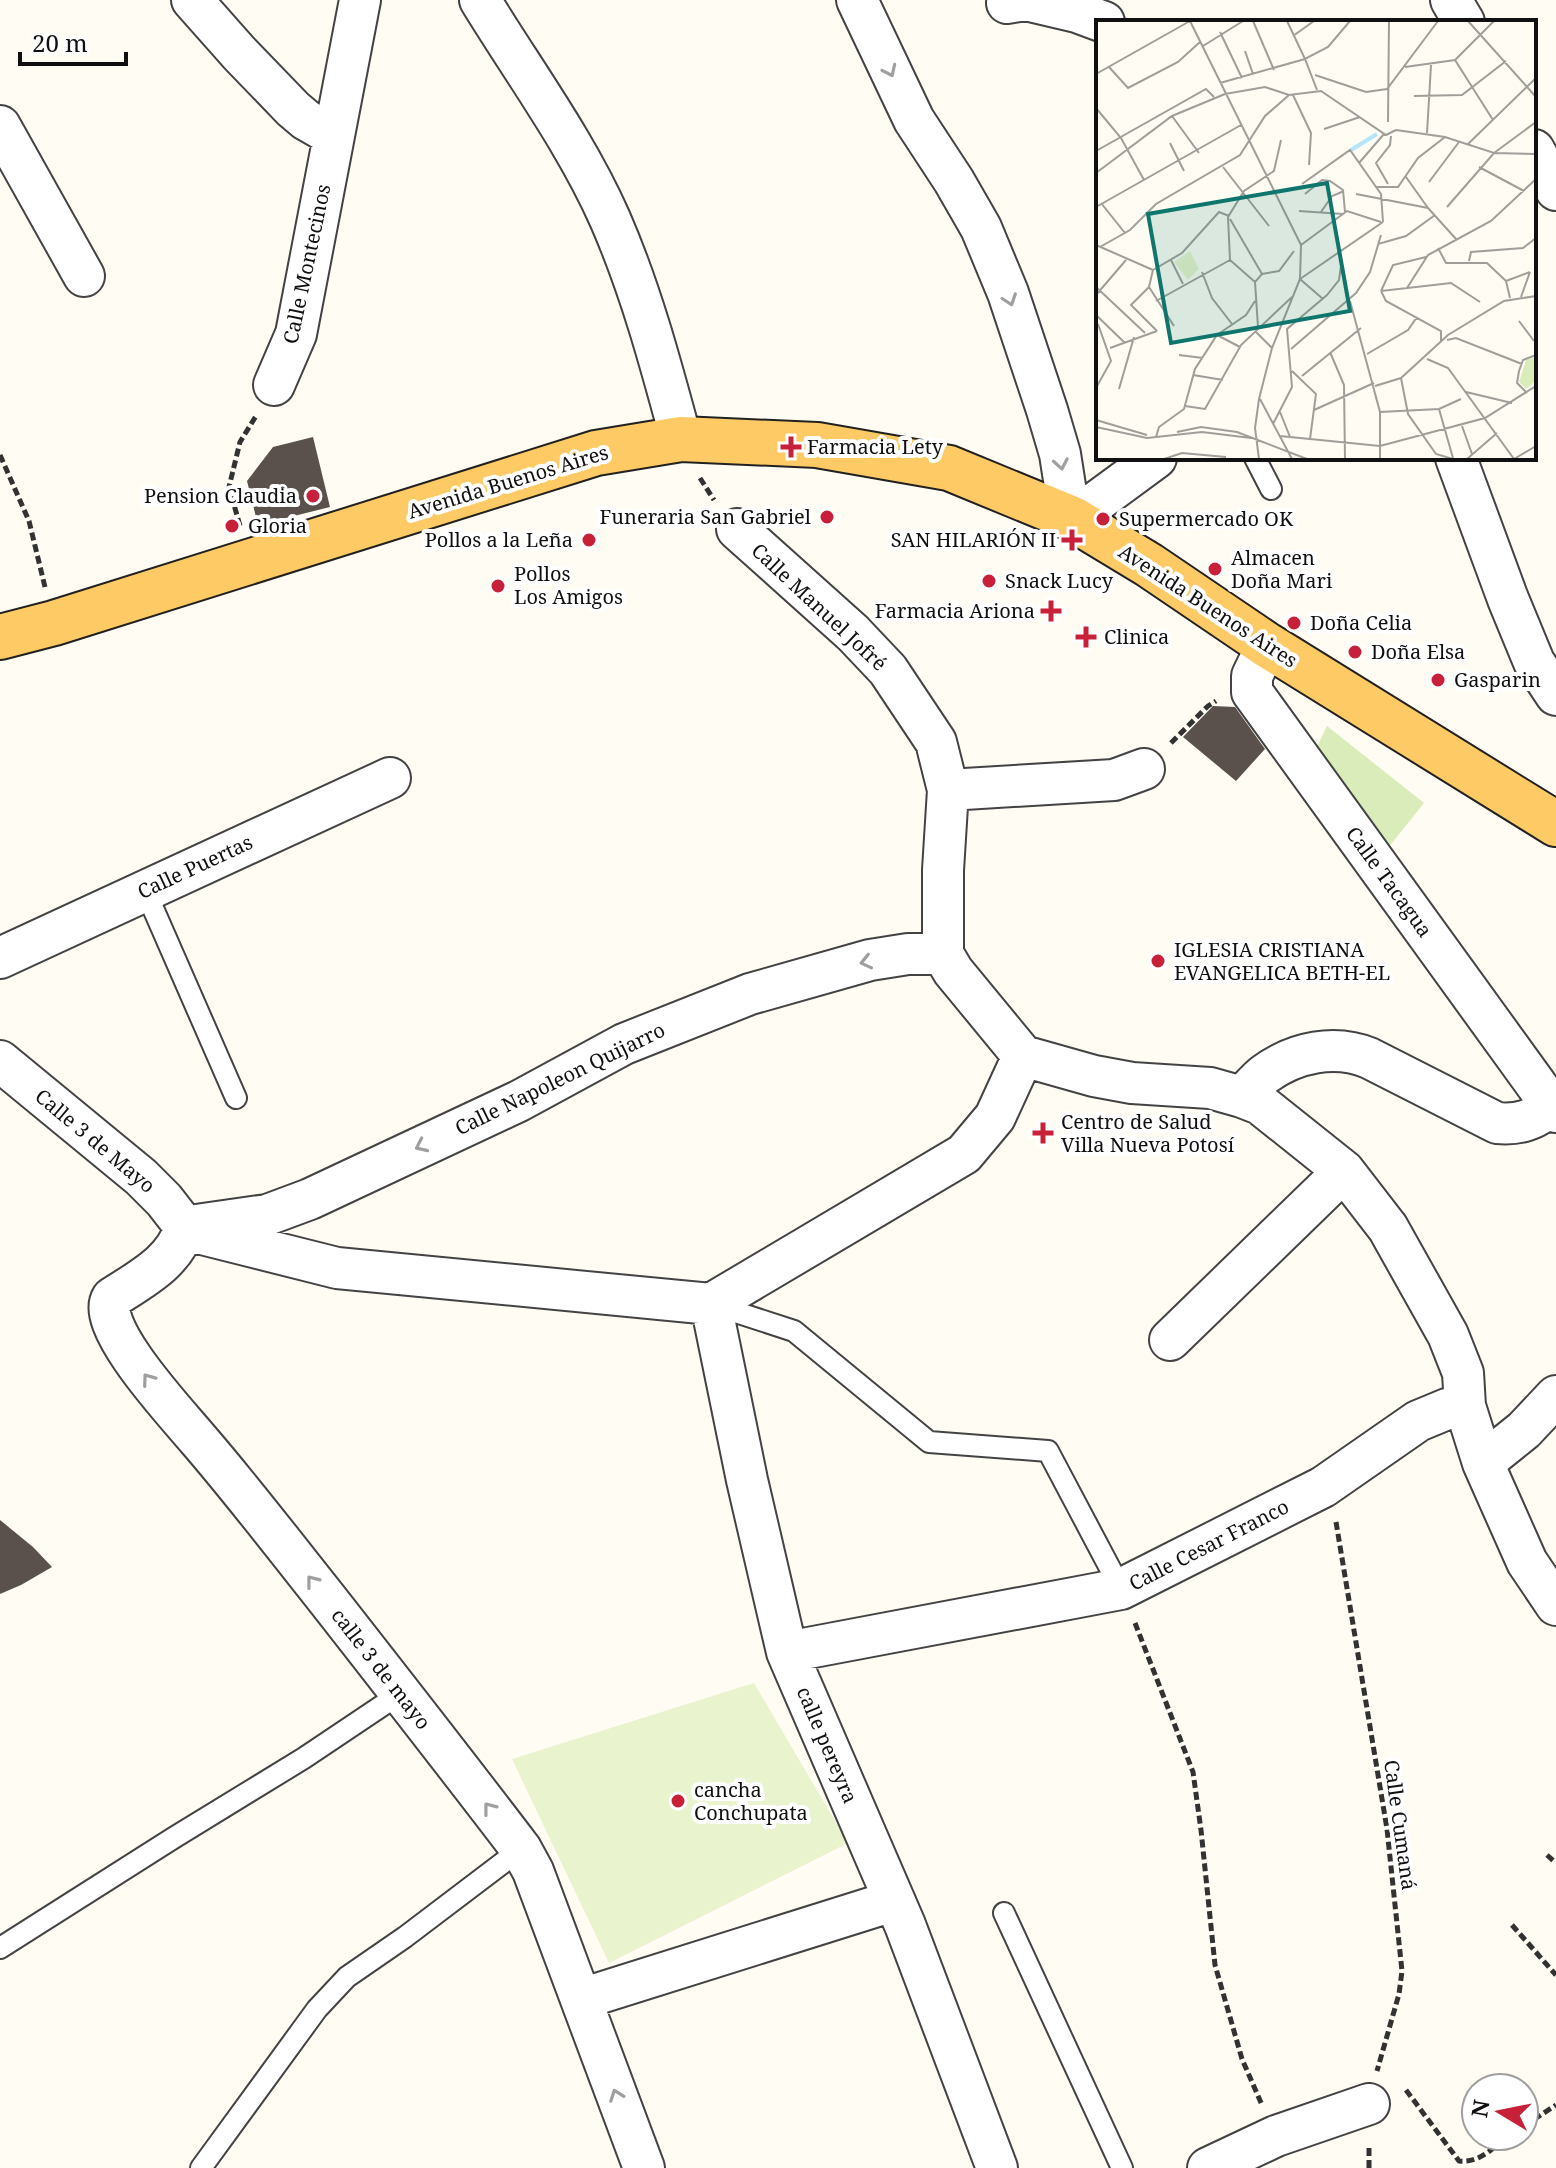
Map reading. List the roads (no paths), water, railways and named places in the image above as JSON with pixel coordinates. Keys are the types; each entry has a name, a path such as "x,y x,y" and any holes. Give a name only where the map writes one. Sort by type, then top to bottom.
{"main road":[{"name":"Avenida Buenos Aires","path":"0,637 54,623 596,453 681,439 817,445 949,468 1073,519 1149,565 1267,645 1556,824"}],"street":[{"path":"192,0 293,109 334,136"},
{"name":"Calle Montecinos","path":"274,385 296,334 360,0"},
{"path":"480,0 582,162 610,219 655,341 681,439"},
{"path":"857,0 914,120 981,228 1008,293 1056,439 1073,519 1153,460"},
{"path":"1007,3 1026,0 1099,20"},
{"path":"1451,0 1463,20"},
{"path":"0,126 84,276"},
{"path":"1536,154 1556,190"},
{"path":"1457,460 1534,662 1556,695"},
{"name":"Calle Manuel Jofré","path":"737,529 853,633 888,670 936,742 948,790 943,870 943,954"},
{"name":"Calle Tacagua","path":"1267,645 1252,676 1252,692 1554,1109"},
{"path":"948,790 1114,780 1144,769"},
{"name":"Calle Puertas","path":"0,958 390,778"},
{"name":"Calle Napoleon Quijarro","path":"185,1227 267,1215 310,1199 519,1101 624,1044 750,994 870,960 908,954 943,954"},
{"path":"943,954 963,984 1023,1056 1094,1076 1132,1083 1210,1088 1242,1097 1260,1104 1344,1171 1388,1228 1448,1335 1463,1373 1465,1406 1483,1463 1527,1562 1556,1605"},
{"path":"1242,1097 1262,1076 1279,1065 1326,1050 1353,1052 1369,1058 1497,1123 1516,1125 1554,1109"},
{"path":"185,1227 337,1268 711,1304 964,1154 995,1117 1023,1056"},
{"name":"Calle 3 de Mayo","path":"0,1061 141,1177 185,1227"},
{"path":"1170,1340 1344,1171"},
{"name":"calle 3 de mayo","path":"185,1227 172,1253 150,1274 109,1302 115,1330 157,1391 213,1456 521,1849 533,1871 644,2168"},
{"name":"calle pereyra","path":"711,1304 787,1652 905,1925 997,2168"},
{"path":"1483,1463 1524,1430 1556,1396"},
{"name":"Calle Cesar Franco","path":"787,1652 1121,1589 1323,1487 1418,1421 1447,1409 1465,1406"},
{"path":"581,1999 893,1901"},
{"path":"1208,2168 1386,2086"}],"lane":[{"path":"1256,460 1271,489"},
{"path":"145,890 236,1098"},
{"path":"711,1304 794,1331 929,1442 1048,1451 1121,1589"},
{"path":"0,1948 304,1758 401,1693"},
{"path":"201,2168 317,2009 347,1977 521,1849"},
{"path":"1004,1913 1122,2168"}],"place":[{"name":"Farmacia Lety","path":"791,447"},
{"name":"Pension Claudia","path":"313,496"},
{"name":"Funeraria San Gabriel","path":"827,517"},
{"name":"Supermercado OK","path":"1103,519"},
{"name":"Gloria","path":"232,526"},
{"name":"Pollos a la Leña","path":"589,540"},
{"name":"SAN HILARIÓN II","path":"1072,540"},
{"name":"Almacen Doña Mari","path":"1215,569"},
{"name":"Snack Lucy","path":"989,581"},
{"name":"Pollos Los Amigos","path":"498,586"},
{"name":"Farmacia Ariona","path":"1051,611"},
{"name":"Doña Celia","path":"1294,623"},
{"name":"Clinica","path":"1086,637"},
{"name":"Doña Elsa","path":"1355,652"},
{"name":"Gasparin","path":"1438,680"},
{"name":"IGLESIA CRISTIANA EVANGELICA BETH-EL","path":"1158,961"},
{"name":"Centro de Salud Villa Nueva Potosí","path":"1043,1133"},
{"name":"cancha Conchupata","path":"678,1801"}]}
